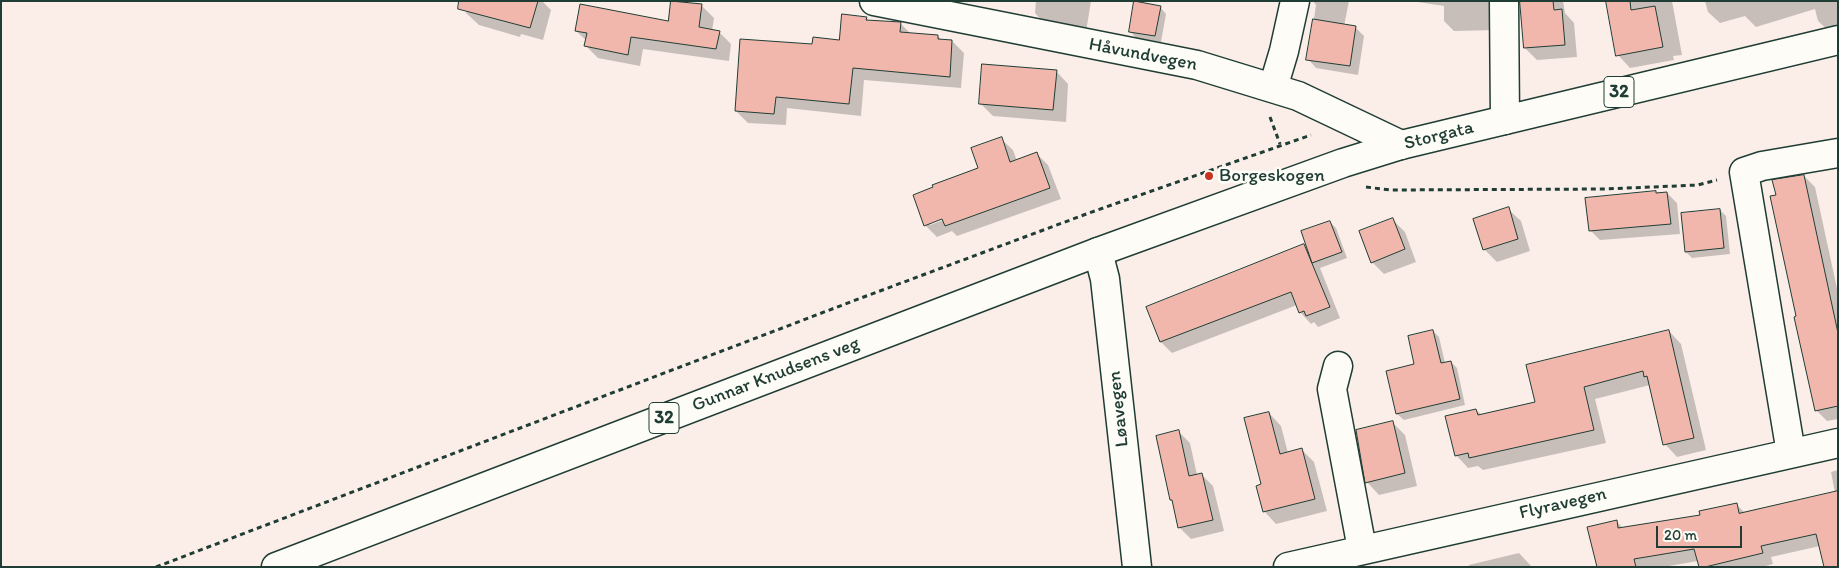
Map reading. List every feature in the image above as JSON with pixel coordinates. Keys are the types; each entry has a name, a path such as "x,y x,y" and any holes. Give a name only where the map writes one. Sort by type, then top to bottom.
{"main road":[{"name":"Håvundvegen","path":"874,1 1197,65 1298,96 1401,145"},
{"path":"1273,88 1296,1"},
{"path":"1504,1 1505,120"},
{"name":"Storgata","path":"1052,270 1342,163 1401,145 1838,40"},
{"path":"1791,453 1744,172 1762,166 1838,153"},
{"name":"Løavegen","path":"1098,252 1105,279 1137,567"},
{"name":"Gunnar Knudsens veg","path":"276,567 1052,270"},
{"path":"1338,366 1332,389 1362,550"},
{"name":"Flyravegen","path":"1288,567 1838,443"}],"path":[{"path":"156,567 853,300 1271,148 1310,135 1317,135"},
{"path":"1364,187 1390,190 1605,189 1698,185 1744,172"}],"building":[{"path":"459,1 538,1 530,28 458,9"},
{"path":"671,1 702,4 699,27 720,31 716,49 631,37 628,55 584,46 587,33 575,31 580,4 668,21"},
{"path":"1134,1 1161,6 1155,36 1129,32"},
{"path":"1520,1 1553,1 1554,10 1562,9 1565,45 1524,48"},
{"path":"1606,1 1630,1 1631,10 1655,6 1663,47 1616,56"},
{"path":"842,14 867,17 866,20 901,22 900,32 938,35 938,39 952,40 950,77 853,68 849,104 776,97 774,114 735,111 740,39 812,44 813,37 839,40"},
{"path":"1313,19 1356,26 1350,66 1306,60"},
{"path":"982,64 1057,70 1053,110 979,104"},
{"path":"1002,137 1010,162 1037,152 1050,188 945,226 942,219 924,226 913,195 933,187 932,185 978,168 971,148"},
{"path":"1804,175 1838,333 1838,406 1815,411 1770,196 1776,195 1772,180"},
{"path":"1656,191 1656,193 1667,192 1671,224 1589,231 1585,198"},
{"path":"1509,207 1518,239 1483,250 1473,219"},
{"path":"1720,209 1724,248 1685,252 1681,213"},
{"path":"1393,218 1405,249 1371,263 1359,231"},
{"path":"1330,221 1342,252 1312,263 1301,231"},
{"path":"1304,244 1330,307 1306,316 1304,311 1299,313 1291,292 1160,342 1146,307"},
{"path":"1433,330 1441,363 1451,361 1460,399 1396,414 1386,371 1414,364 1408,336"},
{"path":"1669,330 1694,438 1663,445 1647,376 1644,377 1643,371 1584,387 1594,430 1469,458 1468,453 1455,456 1445,416 1476,409 1478,415 1535,402 1526,365"},
{"path":"1269,412 1280,454 1302,448 1315,499 1263,512 1256,486 1261,484 1244,418"},
{"path":"1393,421 1405,473 1365,483 1356,430"},
{"path":"1179,430 1189,476 1202,473 1213,520 1178,528 1156,436"},
{"path":"1838,491 1838,567 1824,567 1816,534 1761,546 1763,553 1705,567 1699,567 1694,549 1634,559 1636,567 1597,567 1587,527 1617,520 1618,528 1700,515 1699,511 1737,503 1739,513"}],"place":[{"name":"Borgeskogen","path":"1209,176"}]}
